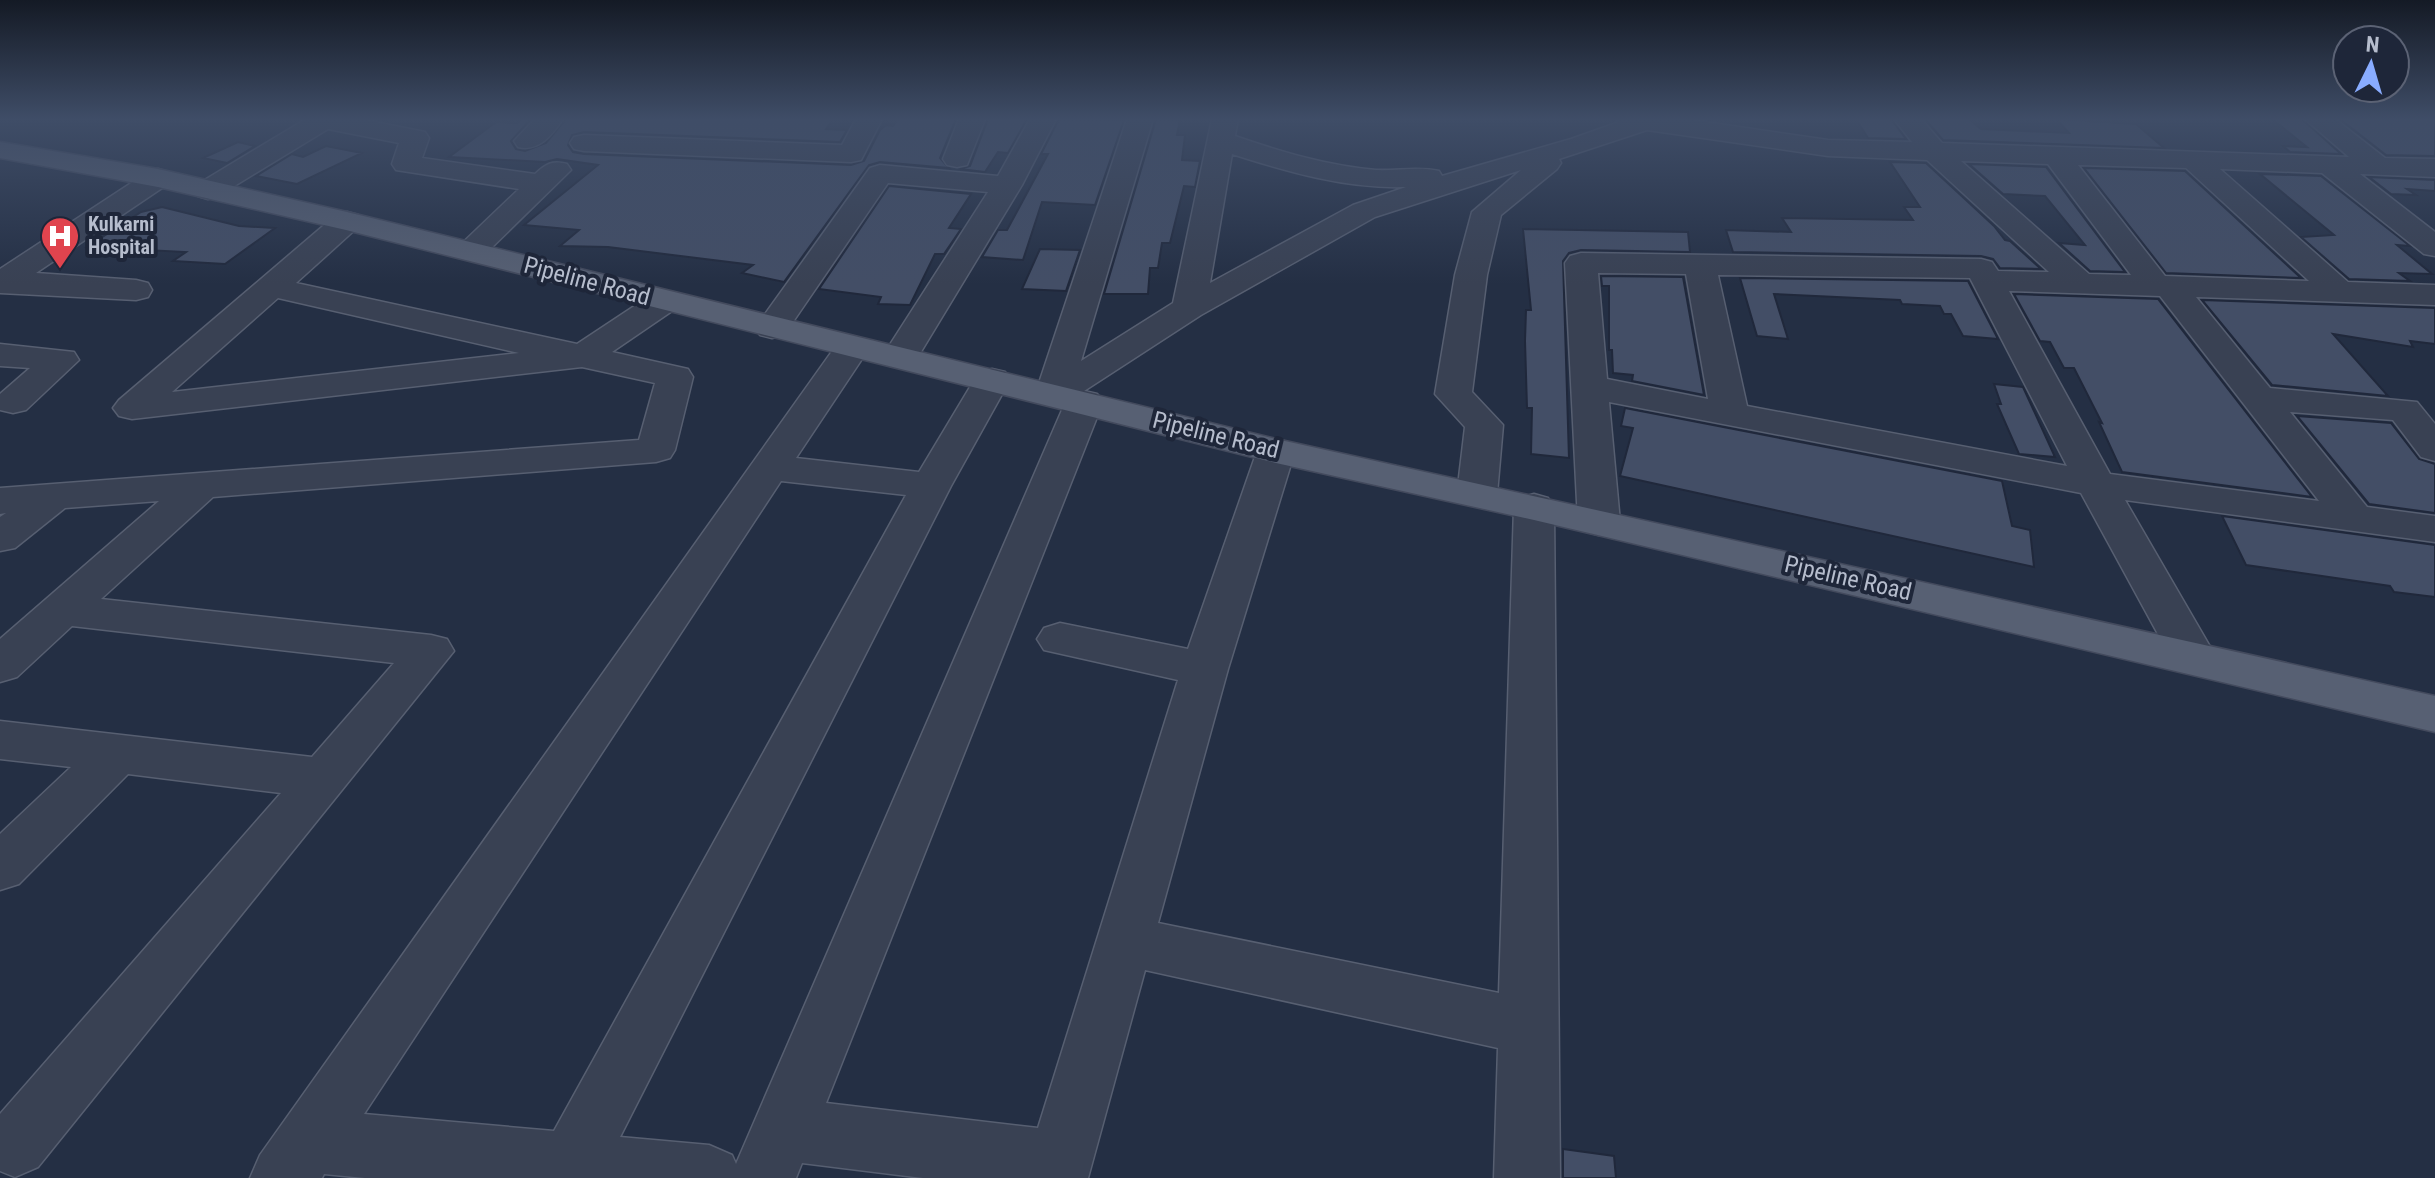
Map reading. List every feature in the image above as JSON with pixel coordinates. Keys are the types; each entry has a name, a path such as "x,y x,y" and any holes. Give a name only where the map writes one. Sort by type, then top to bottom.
{"main road":[{"name":"Pipeline Road","path":"135,174 471,250 663,302 1069,398 1276,451 1477,494 2435,714"}],"street":[{"path":"208,190 235,174"},
{"path":"473,174 541,184"},
{"path":"471,250 552,174"},
{"path":"772,328 880,174 1007,185"},
{"path":"900,357 1013,174"},
{"path":"1126,174 1069,398 773,1154 1057,1171 1205,669 1276,451"},
{"path":"1189,308 1214,174"},
{"path":"1302,174 1364,211"},
{"path":"1351,174 1402,181 1454,174"},
{"path":"1069,398 1189,308 1364,211 1476,174"},
{"path":"1477,494 1484,425 1453,394 1471,275 1487,212 1534,174"},
{"path":"1959,174 2080,283"},
{"path":"2080,174 2163,286 2259,398 2355,519"},
{"path":"2209,174 2340,292"},
{"path":"2342,174 2435,247"},
{"path":"1,282 158,178"},
{"path":"347,221 132,408 583,356 663,302"},
{"path":"1599,522 1581,263 1981,269 2193,657"},
{"path":"1700,265 1730,414"},
{"path":"1987,280 2435,295"},
{"path":"1,282 136,290"},
{"path":"0,501 656,450 675,377 271,287"},
{"path":"295,1160 852,347"},
{"path":"0,355 61,360 13,402"},
{"path":"571,1165 931,486 992,380"},
{"path":"1589,387 2096,484 2435,529"},
{"path":"2259,398 2404,410 2435,449"},
{"path":"767,467 931,486"},
{"path":"0,665 202,485"},
{"path":"0,538 55,496"},
{"path":"1527,1178 1534,507"},
{"path":"5,1150 431,651 62,610"},
{"path":"1060,639 1205,669"},
{"path":"0,740 324,778"},
{"path":"0,868 117,754"},
{"path":"1124,941 1529,1027"},
{"path":"295,1160 571,1165 709,1178"}],"building":[{"path":"259,174 318,174 297,184 256,176"},
{"path":"587,174 862,174 784,282 742,273 753,265 608,247 560,246 579,230 524,225"},
{"path":"1037,174 1106,174 1095,205 1042,202 1023,260 982,257 998,230 1007,230"},
{"path":"1140,174 1198,174 1195,187 1184,186 1170,243 1162,243 1158,268 1150,268 1148,294 1104,294"},
{"path":"1898,174 1938,174 2005,240 2041,269 2000,268 1993,259 1981,256 1733,252 1726,230 1791,232 1782,218 1913,220 1904,207 1920,207"},
{"path":"1980,174 2051,174 2125,272 2090,271 2059,243 2085,245 2045,196 2003,194"},
{"path":"2089,174 2188,174 2301,278 2166,273"},
{"path":"2260,174 2321,176 2410,246 2397,245 2432,274 2399,273 2410,281 2349,279 2301,237 2334,235"},
{"path":"2369,177 2435,180 2435,191 2407,189 2416,195 2391,194"},
{"path":"889,186 971,194 949,228 961,229 944,254 935,254 910,305 878,304 881,297 819,289"},
{"path":"162,207 239,226 275,228 225,264 173,261 186,252 87,247 141,212"},
{"path":"1523,229 1688,232 1690,252 1581,250 1569,253 1563,261 1569,458 1531,454 1532,408 1527,408 1525,341 1526,310 1531,310"},
{"path":"1040,249 1080,250 1066,291 1022,289"},
{"path":"1601,276 1683,277 1704,395 1632,381 1633,375 1613,373 1612,350 1609,350 1609,286 1602,286"},
{"path":"1740,278 1968,281 1998,339 1963,336 1951,314 1944,314 1940,306 1902,304 1900,300 1774,294 1788,339 1757,336"},
{"path":"2014,294 2158,299 2312,497 2122,472 2074,368 2064,368 2050,342 2040,341"},
{"path":"2202,300 2435,308 2435,344 2410,341 2413,347 2333,334 2388,396 2272,385"},
{"path":"1994,384 2023,387 2055,457 2019,454 1997,404 2001,404"},
{"path":"1625,408 2002,481 2012,526 2030,530 2034,567 1620,476 1633,428 1621,426"},
{"path":"2297,416 2391,423 2419,459 2435,464 2435,513 2369,504"},
{"path":"2222,516 2435,545 2435,597 2394,592 2390,586 2246,565"},
{"path":"1563,1149 1614,1156 1616,1178 1563,1178"}],"place":[{"name":"Kulkarni Hospital","path":"60,270"}]}
